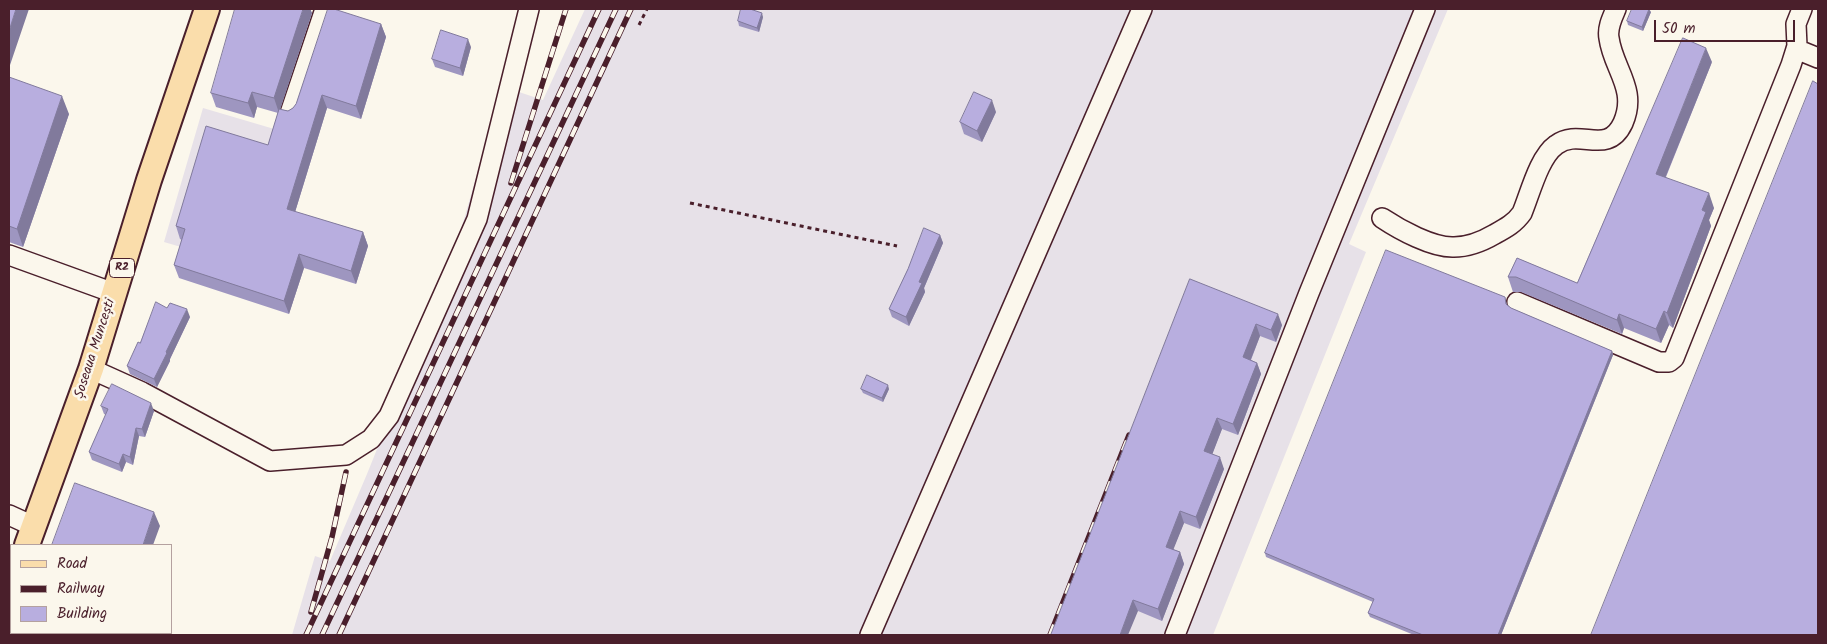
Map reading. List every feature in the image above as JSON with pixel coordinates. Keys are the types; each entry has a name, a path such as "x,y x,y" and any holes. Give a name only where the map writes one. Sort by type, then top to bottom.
{"main road":[{"name":"Șoseaua Muncești","path":"30,536 91,369 149,180 207,9"}],"street":[{"path":"290,113 325,9"},
{"path":"91,369 142,392 270,461 346,455 371,439 389,416 477,219 529,9"},
{"path":"870,635 1142,9"},
{"path":"1175,635 1309,293 1425,9"},
{"path":"1382,218 1401,231 1437,244 1452,247 1464,246 1485,240 1516,222 1522,213 1547,153 1557,144 1571,138 1605,141 1616,134 1623,122 1627,108 1627,90 1608,37 1610,22 1616,9"},
{"path":"1517,302 1659,362 1669,362 1674,358 1796,50 1796,24 1802,9"},
{"path":"1796,50 1818,58"},
{"path":"9,255 114,293"},
{"path":"9,515 30,536"}],"path":[{"path":"639,24 647,9"},
{"path":"690,203 897,246"}],"shaded area":[{"path":"585,9 1448,9 1349,244 1366,252 1213,635 292,635 315,556 330,561 450,268 477,174 505,89 543,100"},
{"path":"203,108 281,131 242,265 164,242"}],"building":[{"path":"9,9 16,9 9,31"},
{"path":"235,9 303,9 274,98 252,92 248,103 211,93"},
{"path":"328,9 334,9 381,24 356,106 322,95 287,209 363,232 351,271 299,254 284,301 174,265 185,229 176,226 206,126 268,145 279,109 288,111 296,104"},
{"path":"741,9 750,9 762,13 757,28 738,21"},
{"path":"1632,9 1649,9 1642,27 1627,21"},
{"path":"441,30 468,39 460,68 432,59"},
{"path":"1683,38 1706,48 1656,174 1709,193 1702,210 1706,212 1667,313 1664,311 1656,329 1619,314 1617,320 1516,277 1508,277 1517,258 1577,283"},
{"path":"9,77 62,96 17,229 9,226"},
{"path":"1813,81 1818,84 1818,635 1591,635"},
{"path":"974,92 992,100 977,131 960,122"},
{"path":"924,228 940,235 919,282 922,283 906,317 889,309 908,269"},
{"path":"1386,250 1505,297 1506,304 1511,308 1612,351 1498,635 1423,635 1368,613 1374,599 1265,553"},
{"path":"1190,279 1278,314 1271,330 1256,324 1243,357 1257,363 1233,424 1217,418 1204,451 1220,457 1196,517 1180,511 1166,547 1180,552 1158,609 1133,600 1120,635 1051,635"},
{"path":"156,302 167,308 170,303 187,309 154,379 127,366 138,342 140,343"},
{"path":"867,375 888,385 882,398 861,389"},
{"path":"112,384 151,403 142,429 136,428 130,457 123,454 119,464 89,452 108,409 101,406"},
{"path":"75,483 154,512 143,544 52,544"},
{"path":"42,634 151,634 151,635"}],"railway":[{"path":"511,183 566,9"},
{"path":"306,635 599,9"},
{"path":"322,635 616,9"},
{"path":"339,635 631,9"},
{"path":"1050,635 1129,435"},
{"path":"311,612 332,537 346,472"}]}
